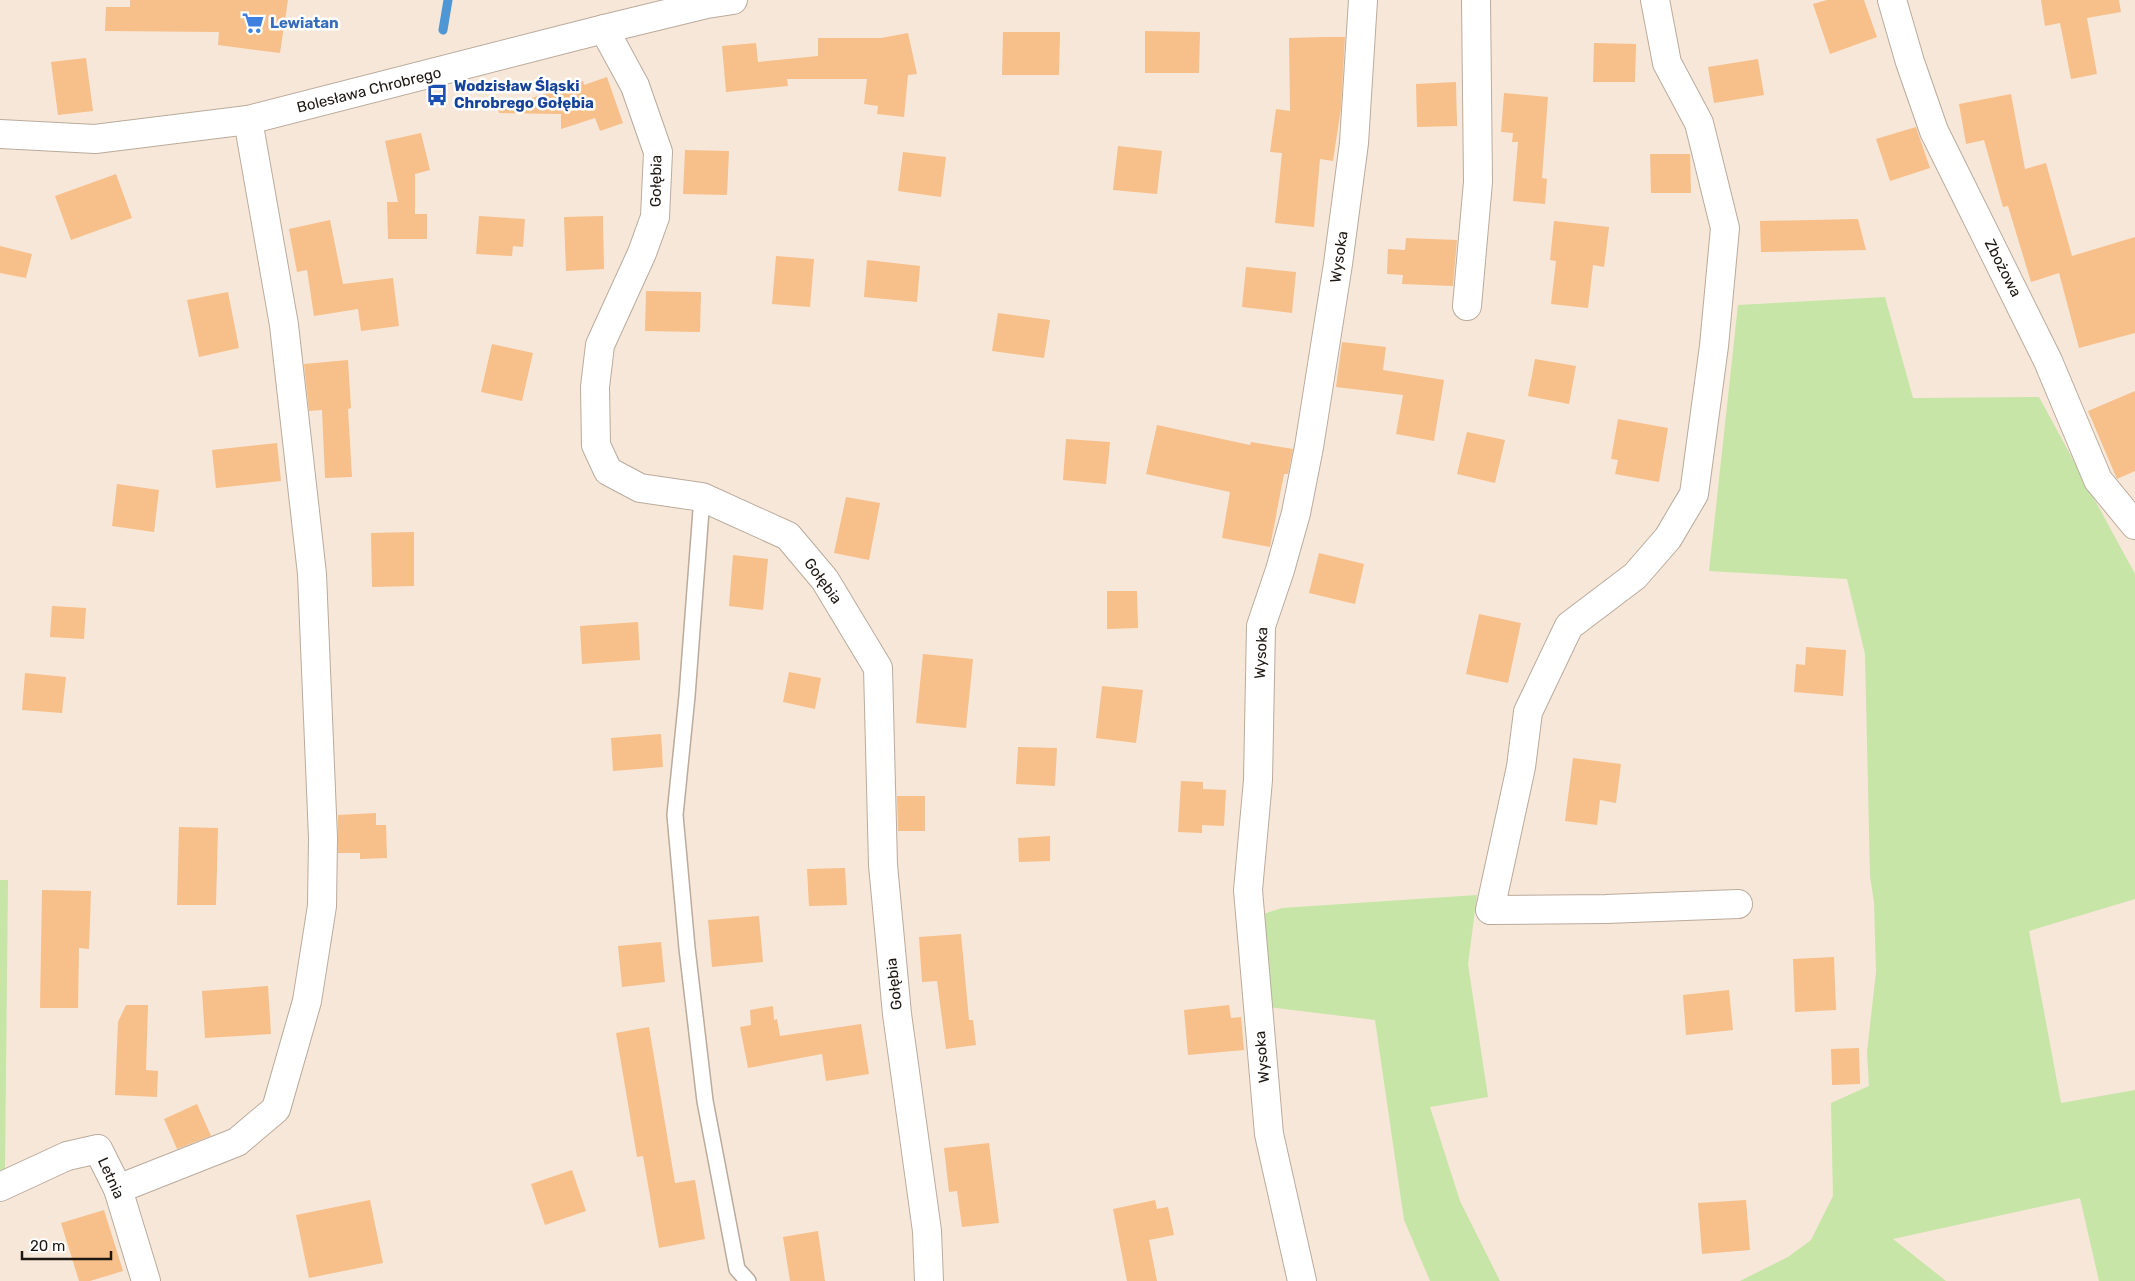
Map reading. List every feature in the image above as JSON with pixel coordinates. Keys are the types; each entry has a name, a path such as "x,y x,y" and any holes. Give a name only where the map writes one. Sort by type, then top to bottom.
{"street":[{"name":"Bolesława Chrobrego","path":"0,134 95,139 248,120 604,29 707,4 733,0"},
{"name":"Wysoka","path":"1302,1281 1269,1134 1248,890 1258,780 1261,626 1280,570 1296,513 1311,437 1338,264 1354,142 1363,0"},
{"path":"1467,306 1478,182 1476,0"},
{"path":"1655,0 1667,63 1699,123 1725,228 1714,346 1694,494 1668,538 1635,576 1569,626 1528,712 1520,767 1490,910 1738,904"},
{"name":"Zbożowa","path":"1892,0 1910,62 1934,131 2048,361 2098,480 2135,526"},
{"name":"Gołębia","path":"604,29 635,86 658,152 656,216 642,253 600,345 595,387 596,445 608,471 640,488 702,497 788,536 824,580 878,668 882,865 897,1014 927,1232 929,1281"},
{"path":"118,1189 237,1142 276,1109 307,1001 322,906 323,838 312,574 284,325 248,120"},
{"name":"Letnia","path":"0,1187 67,1156 98,1148 118,1189 146,1281"}],"lane":[{"path":"702,497 675,815 686,948 705,1101 737,1269 748,1281"}],"green space":[{"path":"1885,297 1913,398 2039,397 2135,574 2135,899 2029,931 2061,1103 2135,1090 2135,1281 2099,1281 2080,1198 1893,1239 1946,1281 1740,1281 1788,1257 1811,1240 1833,1196 1831,1103 1869,1086 1867,1052 1876,972 1874,902 1870,876 1865,654 1847,579 1709,571 1738,305"},
{"path":"0,880 8,880 5,1169 0,1171"},
{"path":"1477,895 1468,964 1488,1097 1430,1107 1460,1201 1500,1281 1430,1281 1404,1220 1375,1020 1243,1004 1238,922 1282,908"}],"building":[{"path":"130,0 288,0 280,53 218,45 219,32 105,31 106,7 130,7"},
{"path":"1827,0 1864,0 1877,37 1830,54 1813,4"},
{"path":"2041,0 2119,0 2121,12 2087,18 2097,74 2071,79 2060,23 2045,26"},
{"path":"1145,31 1200,32 1199,73 1145,73"},
{"path":"1003,32 1060,32 1059,75 1002,75"},
{"path":"908,33 917,74 908,75 904,117 877,114 878,106 864,104 867,79 787,79 788,86 726,92 722,46 756,43 758,62 818,56 818,38 881,38"},
{"path":"1345,37 1341,108 1333,161 1320,159 1314,227 1275,223 1282,153 1270,152 1276,109 1290,111 1289,38"},
{"path":"1594,43 1636,44 1635,82 1593,82"},
{"path":"86,58 93,111 58,115 51,62"},
{"path":"1758,59 1764,95 1714,103 1708,67"},
{"path":"607,77 623,123 600,131 595,118 561,129 561,114 499,113 498,109 583,81 584,85"},
{"path":"1456,82 1457,126 1417,127 1416,84"},
{"path":"1504,93 1548,97 1542,178 1547,179 1545,204 1513,201 1518,142 1512,142 1513,133 1501,132"},
{"path":"2011,94 2025,169 2046,163 2072,256 2135,237 2135,333 2079,348 2059,273 2031,282 2008,206 2003,207 1984,140 1966,144 1959,104"},
{"path":"1916,127 1930,168 1890,181 1876,139"},
{"path":"421,133 430,170 415,174 415,214 427,214 427,239 388,239 387,202 398,202 385,141"},
{"path":"1118,146 1162,151 1157,194 1113,190"},
{"path":"685,150 729,151 727,195 683,194"},
{"path":"903,152 946,157 941,197 898,191"},
{"path":"1650,154 1690,154 1691,193 1651,193"},
{"path":"116,174 132,218 71,240 55,196"},
{"path":"479,216 525,219 523,247 513,246 512,256 476,254"},
{"path":"603,216 604,269 566,271 564,217"},
{"path":"1858,219 1866,250 1761,252 1760,221"},
{"path":"330,220 343,284 393,278 399,326 361,331 358,309 314,316 307,270 297,272 289,229"},
{"path":"1554,221 1609,227 1604,267 1593,265 1588,308 1551,304 1556,261 1550,260"},
{"path":"1406,238 1457,240 1453,286 1402,284 1403,275 1387,274 1388,249 1405,250"},
{"path":"0,246 32,254 26,278 0,273"},
{"path":"776,256 814,259 810,307 772,304"},
{"path":"867,260 920,266 917,302 864,297"},
{"path":"1246,267 1296,272 1292,313 1242,307"},
{"path":"646,291 701,292 700,332 645,331"},
{"path":"228,292 239,348 199,357 187,300"},
{"path":"998,313 1050,320 1044,358 992,351"},
{"path":"1342,342 1386,347 1383,370 1444,380 1434,441 1396,434 1403,395 1336,387"},
{"path":"492,344 533,353 522,401 481,392"},
{"path":"1535,359 1576,366 1569,404 1528,396"},
{"path":"348,360 351,408 348,409 352,477 325,478 322,410 309,411 304,364"},
{"path":"2135,391 2135,471 2117,479 2088,411"},
{"path":"1618,419 1668,428 1659,482 1615,474 1618,460 1611,459"},
{"path":"1157,425 1250,445 1251,442 1293,449 1288,474 1284,474 1270,547 1222,538 1230,492 1146,474"},
{"path":"1467,432 1505,440 1495,483 1457,474"},
{"path":"1066,439 1110,442 1106,484 1063,480"},
{"path":"277,443 281,481 216,488 212,450"},
{"path":"117,484 159,490 154,532 112,526"},
{"path":"846,497 880,503 869,560 834,553"},
{"path":"414,532 414,586 372,587 371,533"},
{"path":"1319,553 1364,564 1355,604 1309,593"},
{"path":"733,555 768,559 763,610 729,606"},
{"path":"1107,591 1137,591 1138,628 1107,629"},
{"path":"52,606 86,608 84,639 50,637"},
{"path":"1479,614 1521,623 1508,683 1466,674"},
{"path":"638,622 640,660 582,664 580,626"},
{"path":"1806,647 1846,650 1843,696 1794,692 1796,664 1805,665"},
{"path":"923,654 973,659 966,728 916,723"},
{"path":"789,672 821,678 815,709 783,702"},
{"path":"25,673 66,677 62,713 22,710"},
{"path":"1102,686 1143,690 1136,743 1096,738"},
{"path":"661,734 663,767 613,771 611,738"},
{"path":"1018,747 1057,748 1055,786 1016,784"},
{"path":"1573,758 1621,764 1616,803 1600,800 1597,825 1565,821"},
{"path":"1181,781 1203,782 1203,789 1226,790 1224,826 1202,825 1202,833 1178,832"},
{"path":"897,796 925,796 925,831 898,831"},
{"path":"376,813 376,825 386,825 387,858 360,859 360,853 338,853 338,815"},
{"path":"179,827 218,828 216,905 177,905"},
{"path":"1050,836 1050,861 1019,862 1018,838"},
{"path":"845,868 847,905 809,906 807,869"},
{"path":"42,890 91,891 89,949 79,948 78,1008 40,1008"},
{"path":"759,916 763,962 712,967 708,920"},
{"path":"961,934 969,1020 973,1020 976,1045 946,1049 937,981 922,982 919,937"},
{"path":"661,942 665,982 622,987 618,946"},
{"path":"1834,957 1836,1010 1795,1012 1793,959"},
{"path":"268,986 271,1034 205,1038 202,991"},
{"path":"1729,990 1733,1030 1686,1035 1683,995"},
{"path":"126,1005 148,1005 146,1070 158,1071 157,1097 115,1095 118,1022"},
{"path":"1229,1005 1231,1018 1241,1017 1244,1050 1188,1055 1184,1010"},
{"path":"773,1006 774,1020 777,1019 780,1036 861,1024 869,1074 826,1081 822,1054 748,1068 740,1027 751,1025 750,1010"},
{"path":"649,1027 675,1183 695,1180 705,1239 659,1248 643,1156 637,1157 616,1033"},
{"path":"1859,1048 1860,1084 1832,1085 1831,1049"},
{"path":"197,1104 211,1136 177,1149 164,1119"},
{"path":"989,1143 999,1223 962,1227 957,1191 949,1192 944,1148"},
{"path":"572,1170 586,1211 545,1225 531,1184"},
{"path":"370,1200 383,1263 309,1278 296,1215"},
{"path":"1155,1200 1157,1209 1168,1207 1174,1235 1149,1240 1157,1281 1127,1281 1113,1209"},
{"path":"1746,1200 1750,1250 1702,1254 1698,1203"},
{"path":"104,1210 123,1271 90,1281 79,1281 61,1223"},
{"path":"818,1231 825,1281 790,1281 783,1237"}],"waterway":[{"path":"443,30 448,0"}],"place":[{"name":"Lewiatan","path":"253,23"},
{"name":"Wodzisław Śląski Chrobrego Gołębia","path":"437,95"}]}
